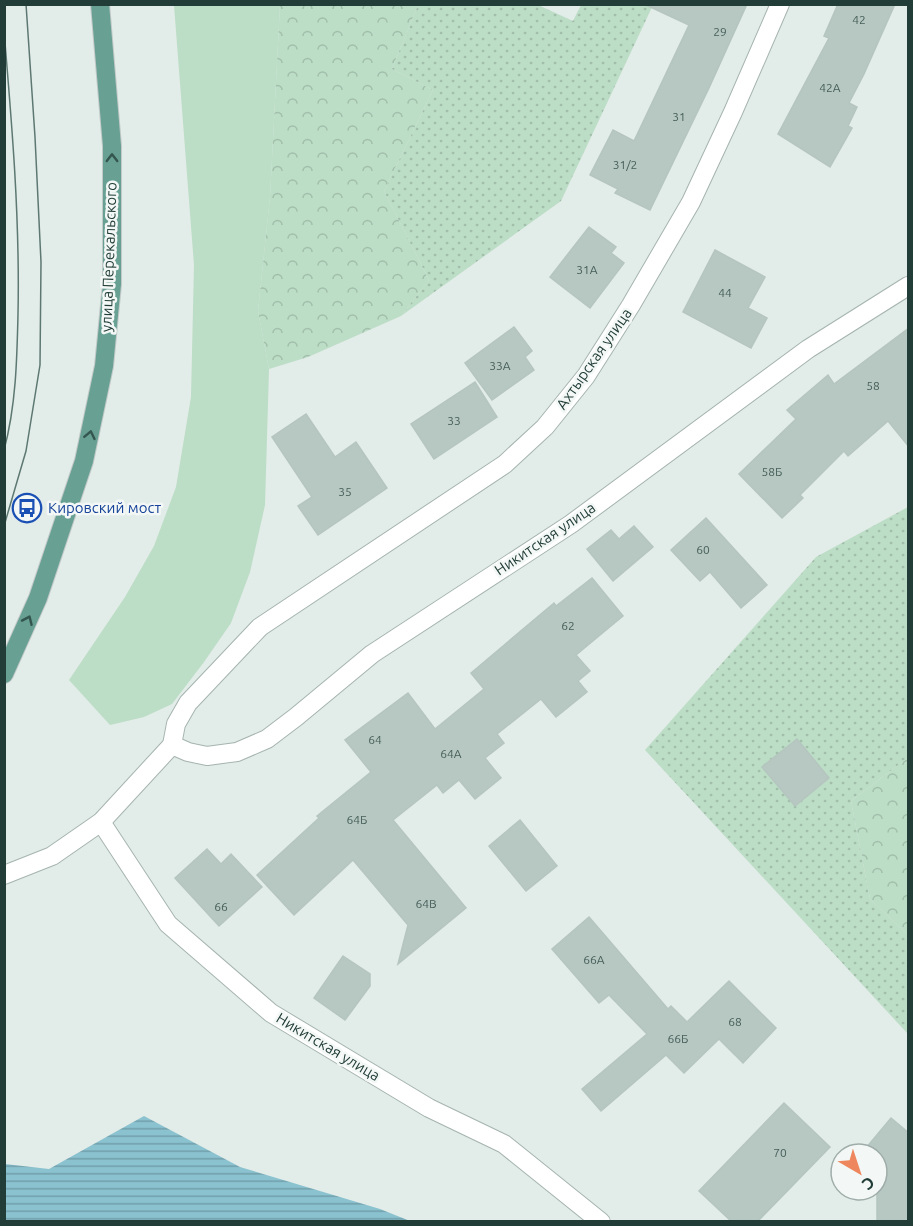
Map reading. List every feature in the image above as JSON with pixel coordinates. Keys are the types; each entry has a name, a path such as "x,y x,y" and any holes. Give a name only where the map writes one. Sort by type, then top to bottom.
{"main road":[{"name":"улица Перекальского","path":"4,674 38,598 84,460 104,366 112,284 112,146 100,4"}],"street":[{"name":"Ахтырская улица","path":"172,745 176,724 188,703 260,627 505,464 545,427 586,376 631,305 691,202 734,112 780,4"},
{"name":"Никитская улица","path":"172,745 207,756 237,752 267,739 372,654 571,524 808,349 909,286"},
{"path":"4,875 52,856 100,822 172,745"},
{"name":"Никитская улица","path":"100,822 168,924 271,1013 429,1108 504,1144 601,1221"}],"green space":[{"path":"174,5 280,5 270,197 258,311 269,369 265,505 250,572 231,623 204,662 172,704 144,717 110,725 69,680 125,597 154,546 176,487 191,397 194,265"},
{"path":"280,5 418,5 392,69 433,90 384,191 429,280 401,316 308,357 269,369 258,311 270,197"},
{"path":"418,5 538,5 573,21 581,5 653,5 561,201 401,316 429,280 384,191 433,90 392,69"},
{"path":"908,507 908,759 851,801 870,899 908,935 908,1034 645,750 816,557"},
{"path":"908,759 908,935 870,899 851,801"}],"water":[{"path":"144,1116 240,1167 380,1209 410,1221 5,1221 5,1164 49,1169"}],"building":[{"path":"644,4 747,4 650,210 615,193 618,189 590,175 613,130 634,141 689,25"},
{"path":"838,4 895,4 849,103 857,107 848,126 852,128 830,167 778,134 829,38 824,36"},
{"path":"589,227 616,247 611,253 624,263 590,308 550,277"},
{"path":"715,250 765,277 748,308 767,318 751,348 683,312"},
{"path":"514,327 532,351 525,357 534,370 492,400 465,363"},
{"path":"909,328 909,447 888,421 848,456 844,451 800,495 803,498 782,518 739,474 796,419 787,410 828,375 834,384"},
{"path":"475,382 497,417 434,459 411,424"},
{"path":"306,414 335,457 356,442 387,488 318,535 298,506 312,497 272,437"},
{"path":"706,518 767,585 741,608 710,572 700,581 671,550"},
{"path":"634,526 653,547 613,581 587,549 611,530 619,539"},
{"path":"592,578 623,616 576,655 590,671 578,681 587,692 556,717 541,699 497,734 504,743 485,758 501,778 475,799 459,780 443,793 437,785 393,820 466,908 398,964 408,925 353,860 294,915 257,875 319,818 317,816 371,772 345,740 408,693 435,729 484,689 471,673 554,603 556,606"},
{"path":"797,739 829,778 795,806 762,767"},
{"path":"520,820 557,866 526,891 489,846"},
{"path":"207,849 221,864 231,854 262,887 219,926 175,878"},
{"path":"589,917 668,1009 671,1006 687,1022 729,981 776,1028 743,1063 719,1039 684,1073 666,1055 601,1111 582,1089 647,1034 609,995 599,1003 552,949"},
{"path":"343,956 370,974 370,986 345,1020 314,998"},
{"path":"784,1103 829,1146 758,1221 731,1221 699,1191"},
{"path":"891,1118 909,1133 909,1221 877,1221 877,1202 889,1202 889,1142 871,1142"}],"tram line":[{"path":"4,526 26,451 40,365 41,262 26,4"},
{"path":"4,31 18,243 18,331 15,382 4,450"}],"place":[{"name":"Кировский мост","path":"27,508"}]}
